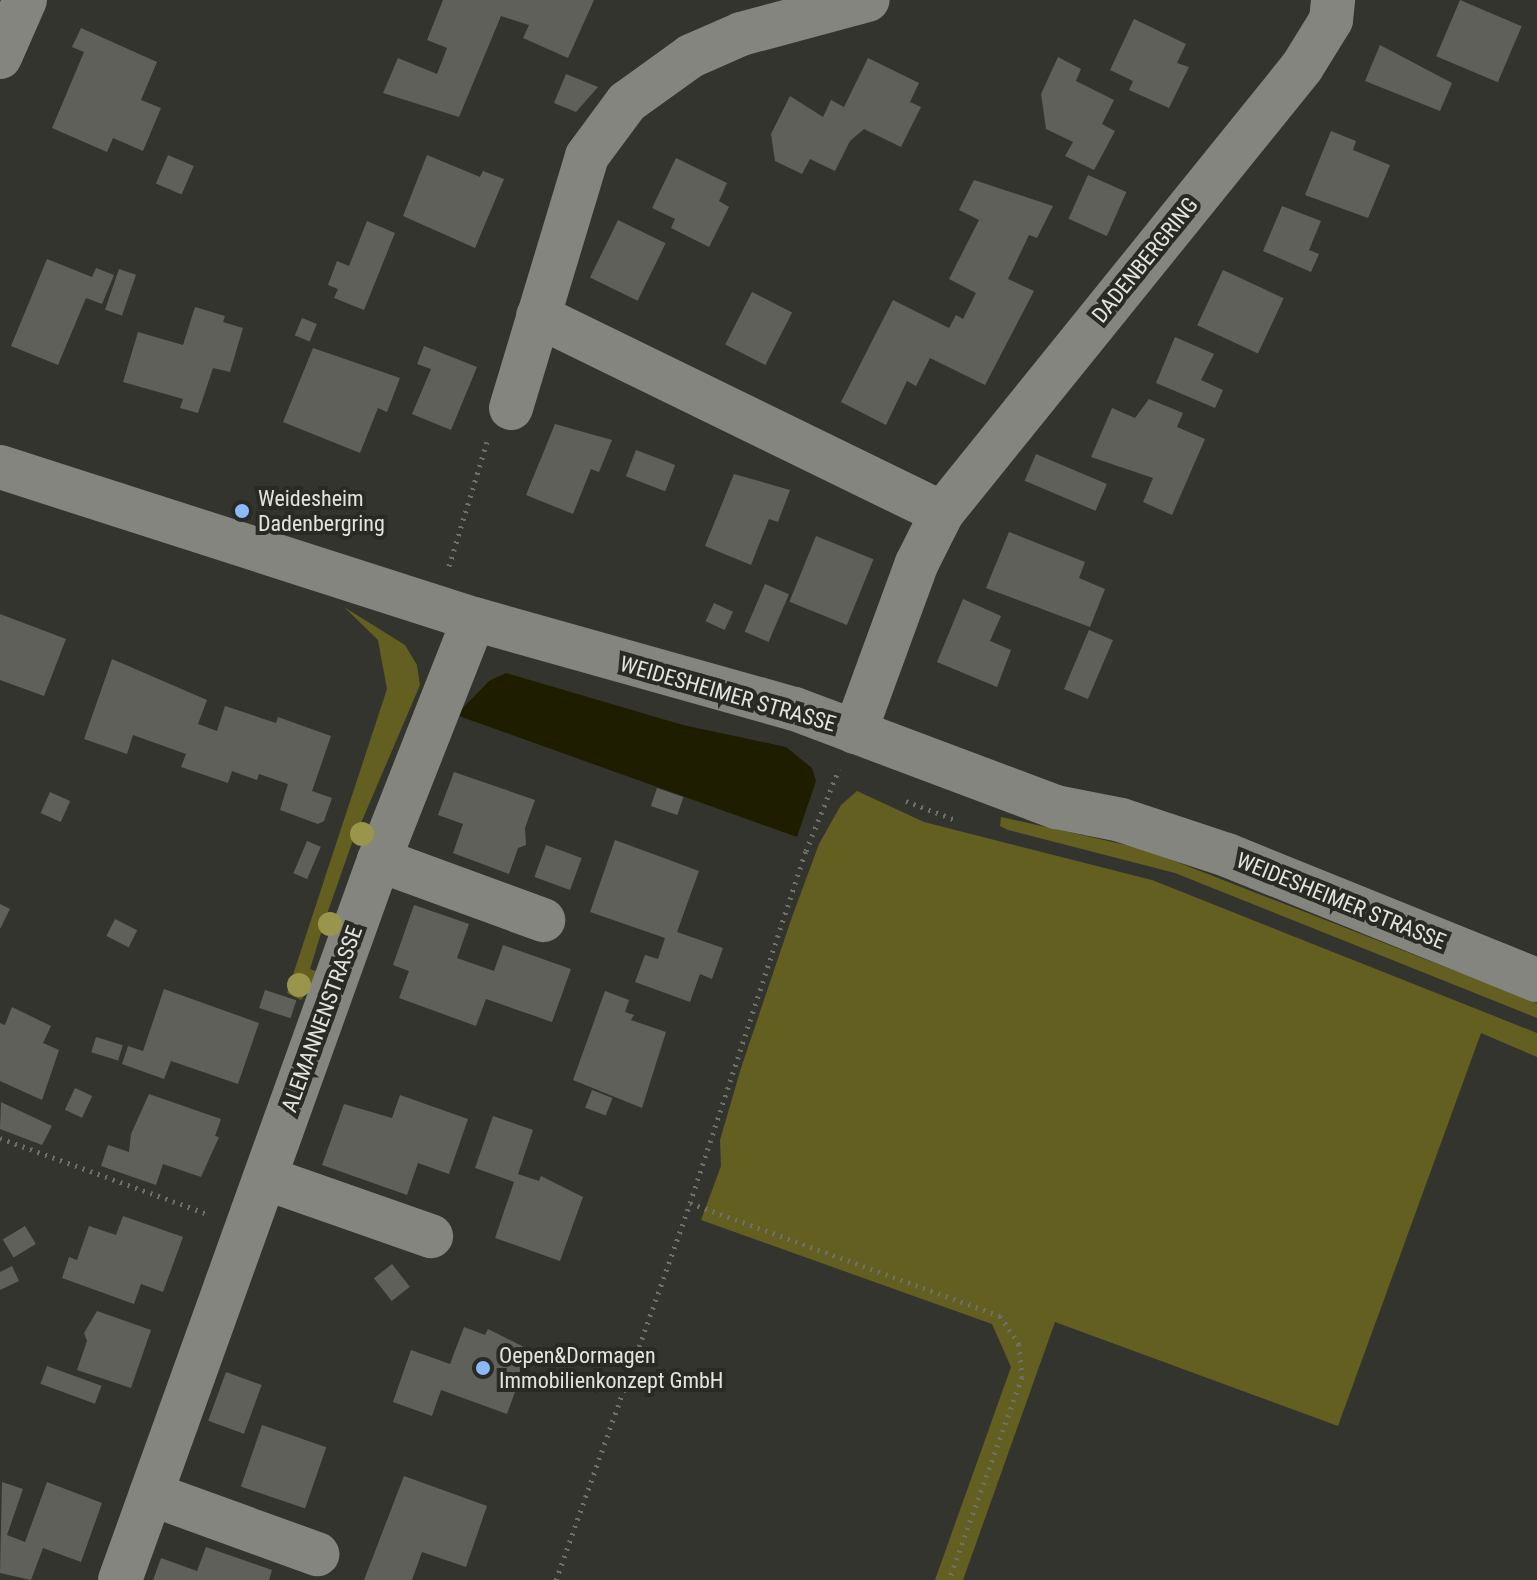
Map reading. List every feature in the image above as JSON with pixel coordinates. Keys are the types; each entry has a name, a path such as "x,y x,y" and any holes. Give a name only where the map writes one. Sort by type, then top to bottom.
{"street":[{"path":"0,57 25,0"},
{"path":"511,408 587,156 627,102 691,56 741,34 868,0"},
{"name":"DADENBERGRING","path":"850,755 917,563 942,513 1302,67 1322,40 1333,0"},
{"path":"538,316 942,513"},
{"name":"WEIDESHEIMER STRASSE","path":"0,467 474,619 795,709 850,755 1056,807 1121,820 1227,855 1537,980"},
{"name":"ALEMANNENSTRASSE","path":"120,1580 379,860 474,619"},
{"path":"379,860 543,920"},
{"path":"265,1178 431,1236"},
{"path":"151,1494 317,1554"}],"path":[{"path":"423,603 450,564 497,412 511,408"},
{"path":"556,1580 690,1203 806,851 850,755"},
{"path":"892,796 963,823"},
{"path":"0,1138 247,1228"},
{"path":"690,1203 1000,1316 1019,1344 1022,1377 949,1580"}],"shaded area":[{"path":"344,607 405,645 417,665 420,685 361,823 373,829 368,845 353,840 327,914 341,918 335,936 321,933 310,969 321,973 301,1000 287,993 387,689 378,640"},
{"path":"506,673 683,725 786,747 812,768 816,781 797,837 456,715 489,681"},
{"path":"857,791 924,822 1152,880 1537,1033 1537,1057 1481,1033 1338,1426 1055,1322 963,1580 935,1580 1011,1367 992,1324 701,1220 721,1166 720,1140 741,1068 792,917 819,844 841,805"},
{"path":"1001,817 1144,849 1537,1003 1537,1018 1175,873 1008,830 1000,826"}],"building":[{"path":"443,0 594,0 568,58 523,38 529,25 501,16 459,117 383,93 398,58 437,74 447,48 427,40"},
{"path":"1460,0 1522,26 1498,82 1436,56"},
{"path":"1134,19 1186,44 1177,63 1189,67 1169,108 1129,90 1133,81 1110,70"},
{"path":"81,28 157,62 141,100 161,108 143,151 113,138 107,152 52,128 84,52 72,47"},
{"path":"1380,45 1452,83 1440,111 1365,81"},
{"path":"1058,57 1081,69 1076,81 1114,100 1102,124 1115,131 1094,170 1065,156 1073,142 1046,129 1041,94"},
{"path":"868,58 919,83 910,102 921,107 901,147 864,129 850,141 835,171 810,159 802,174 775,161 771,134 790,96 823,117 831,100 844,107"},
{"path":"566,74 598,87 576,112 554,103"},
{"path":"1331,131 1356,141 1353,150 1390,165 1368,218 1305,195"},
{"path":"168,155 194,166 182,194 156,184"},
{"path":"427,155 480,177 483,171 504,179 475,248 403,216"},
{"path":"676,158 727,183 719,201 729,207 709,247 671,228 675,219 652,208"},
{"path":"1088,175 1126,192 1107,236 1068,219"},
{"path":"974,180 1053,206 1037,238 1029,235 1008,279 1034,291 985,385 930,358 916,386 907,381 886,425 841,402 893,300 949,328 956,315 963,319 976,293 949,279 979,220 959,210"},
{"path":"1282,206 1321,221 1309,250 1319,254 1311,272 1263,251"},
{"path":"618,220 666,243 638,301 590,278"},
{"path":"367,221 395,233 364,310 334,298 338,289 328,285 337,261 349,266"},
{"path":"47,259 92,277 96,268 114,275 102,304 86,298 58,365 11,346"},
{"path":"119,269 136,275 122,316 105,310"},
{"path":"1223,270 1284,298 1258,354 1197,325"},
{"path":"752,292 792,312 765,365 725,345"},
{"path":"195,307 225,316 223,322 243,328 230,372 213,368 198,413 180,408 183,399 123,382 138,332 183,345"},
{"path":"302,318 317,324 310,342 295,336"},
{"path":"1175,337 1214,354 1201,380 1223,390 1215,408 1156,383"},
{"path":"424,346 477,367 451,430 412,414 431,369 417,364"},
{"path":"313,348 400,378 387,412 378,408 360,453 283,422"},
{"path":"1149,399 1183,413 1177,427 1205,439 1172,515 1143,502 1153,478 1091,457 1112,408 1135,418"},
{"path":"555,424 612,440 599,472 591,469 573,514 526,495"},
{"path":"636,450 675,465 665,491 626,476"},
{"path":"1036,454 1107,484 1096,511 1025,481"},
{"path":"734,474 790,490 778,522 769,519 751,565 705,546"},
{"path":"1009,532 1085,562 1079,578 1105,589 1090,627 986,588"},
{"path":"816,536 873,559 847,625 789,602"},
{"path":"765,584 789,594 769,642 745,632"},
{"path":"963,599 1001,616 990,641 1011,650 997,687 937,662"},
{"path":"714,603 733,612 725,630 706,621"},
{"path":"0,614 66,639 44,696 0,680"},
{"path":"1089,630 1113,640 1088,699 1064,689"},
{"path":"112,659 207,700 198,724 217,731 225,706 276,723 278,717 331,736 312,791 332,798 324,821 318,824 280,810 288,784 259,774 257,780 232,771 228,783 181,767 186,754 133,735 127,754 84,739"},
{"path":"454,772 535,800 525,828 526,845 518,848 509,874 453,853 463,824 438,815"},
{"path":"657,788 683,797 677,815 651,806"},
{"path":"50,792 70,801 61,822 41,813"},
{"path":"615,840 699,871 677,932 723,948 712,979 700,974 690,1002 635,982 645,955 658,959 665,938 590,912"},
{"path":"307,841 321,847 307,879 293,873"},
{"path":"546,845 582,858 570,890 534,877"},
{"path":"0,904 10,909 0,929"},
{"path":"414,905 469,924 457,958 494,971 503,945 571,969 552,1022 486,999 476,1026 399,998 409,971 393,965"},
{"path":"115,919 137,930 129,947 106,936"},
{"path":"164,989 259,1023 238,1084 171,1061 164,1079 122,1064 128,1046 143,1051"},
{"path":"265,990 296,1000 291,1018 259,1008"},
{"path":"605,991 629,1000 625,1012 634,1015 631,1020 666,1032 642,1108 573,1080"},
{"path":"12,1007 51,1026 43,1043 59,1050 42,1100 0,1081 0,1023 5,1025"},
{"path":"96,1037 123,1045 118,1060 91,1052"},
{"path":"75,1088 92,1096 82,1118 65,1110"},
{"path":"592,1090 613,1098 606,1116 585,1108"},
{"path":"149,1094 221,1119 215,1136 219,1137 201,1177 163,1164 156,1185 101,1166 108,1145 129,1152 131,1134"},
{"path":"400,1095 468,1119 449,1174 418,1163 407,1195 322,1165 344,1104 392,1118"},
{"path":"1,1102 52,1126 42,1145 0,1129"},
{"path":"493,1116 533,1130 518,1174 539,1181 541,1176 583,1197 560,1261 495,1238 514,1182 475,1168"},
{"path":"123,1216 183,1237 163,1292 141,1284 134,1304 62,1278 69,1257 77,1260 89,1226 116,1235"},
{"path":"25,1226 36,1244 14,1257 3,1239"},
{"path":"392,1264 410,1287 392,1301 374,1278"},
{"path":"12,1266 19,1281 0,1290 0,1272"},
{"path":"97,1311 151,1330 131,1388 77,1370 87,1341 84,1333"},
{"path":"464,1327 485,1335 488,1329 530,1350 507,1414 441,1390 432,1416 393,1402 411,1350 450,1364"},
{"path":"47,1366 102,1386 95,1404 41,1384"},
{"path":"226,1372 262,1385 244,1434 208,1421"},
{"path":"262,1425 326,1447 305,1509 241,1486"},
{"path":"404,1476 487,1506 466,1567 422,1552 412,1580 364,1580"},
{"path":"2,1482 23,1489 7,1535 25,1542 47,1482 102,1503 81,1562 43,1548 31,1580 0,1573"},
{"path":"206,1547 272,1570 269,1580 153,1580 161,1558 197,1571"}],"place":[{"name":"Weidesheim Dadenbergring","path":"242,511"},
{"name":"Oepen&Dormagen Immobilienkonzept GmbH","path":"483,1368"}]}
